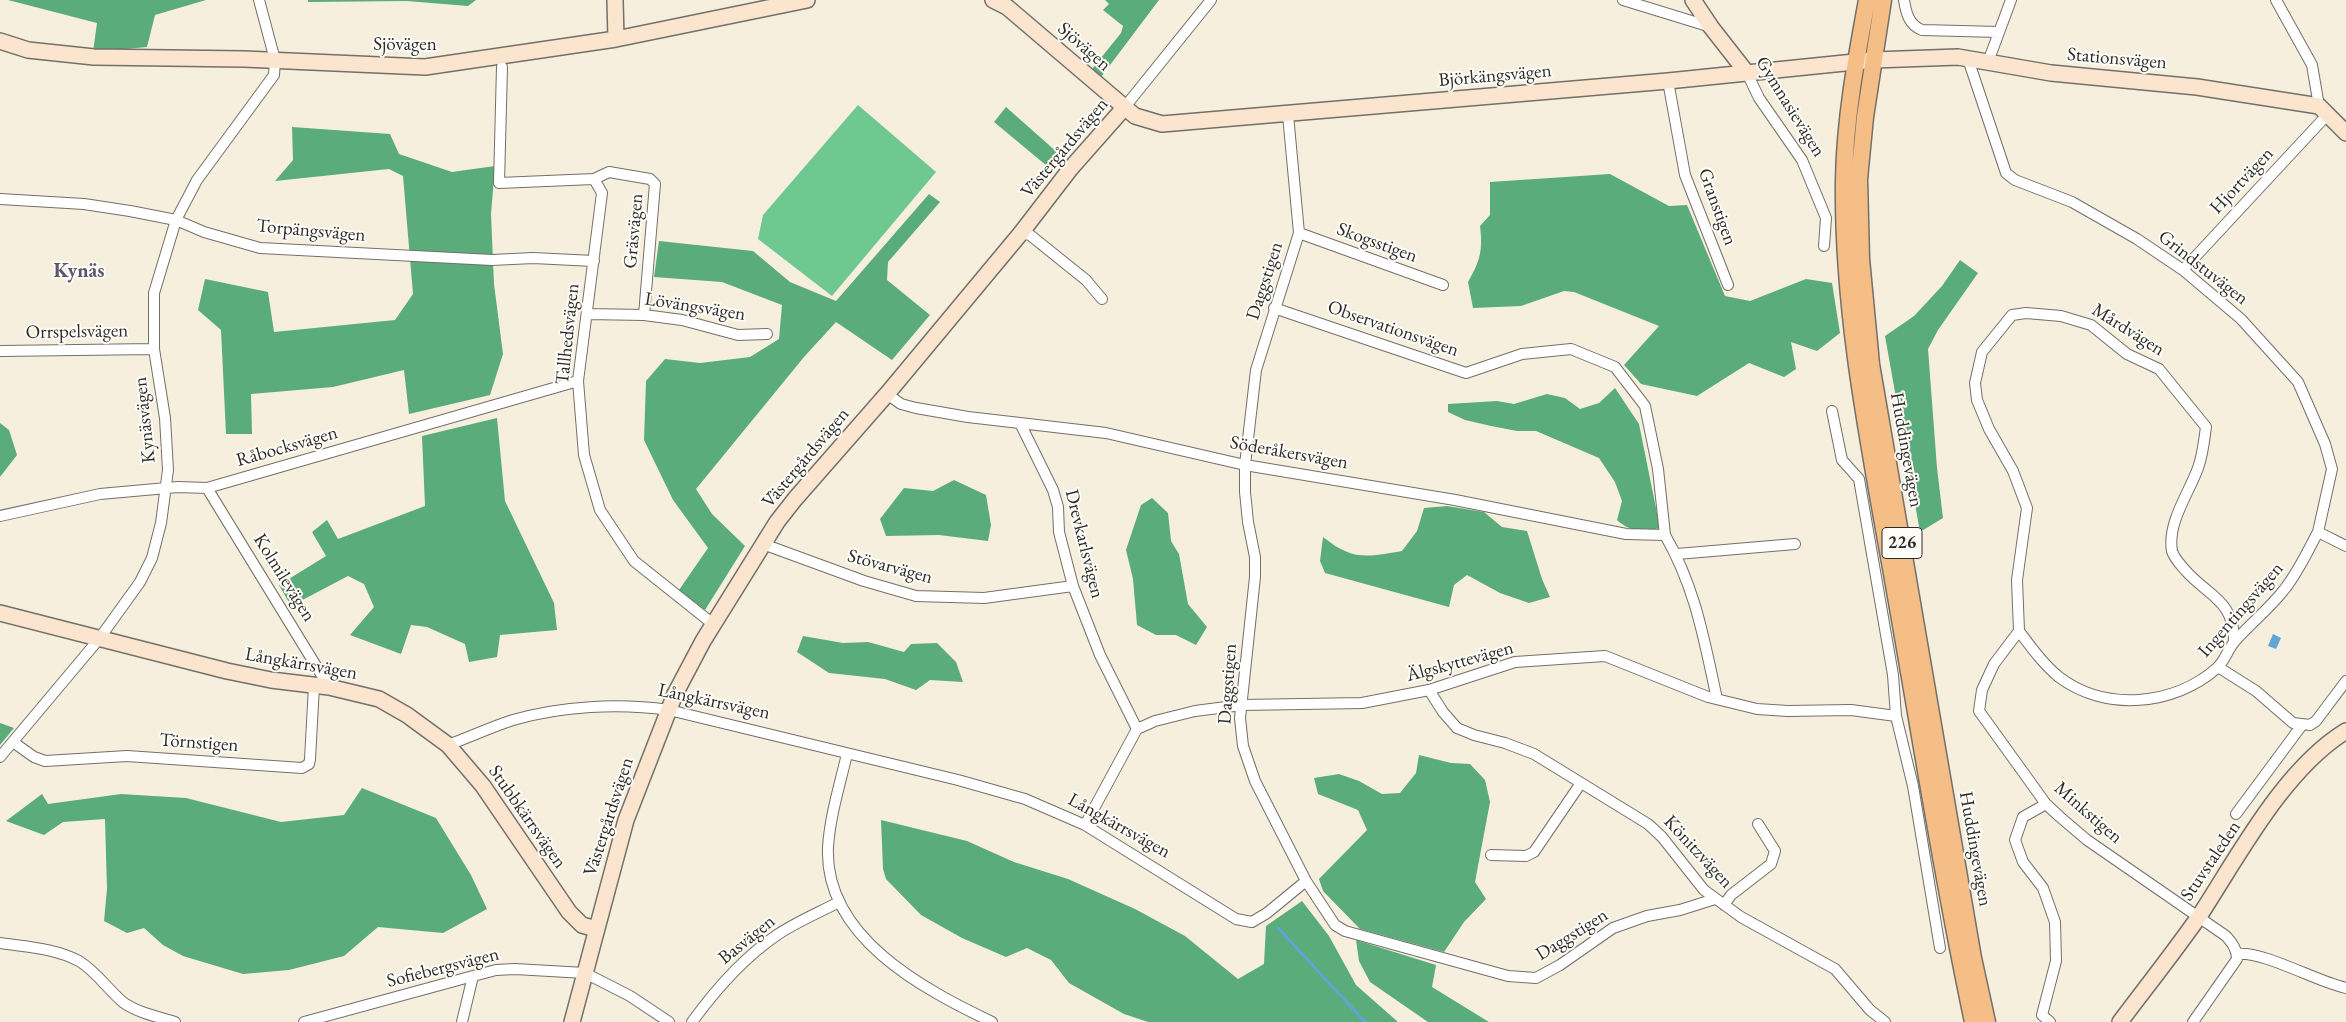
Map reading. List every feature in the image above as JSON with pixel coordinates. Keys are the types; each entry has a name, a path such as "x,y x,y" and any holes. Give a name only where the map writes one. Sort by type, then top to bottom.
{"main road":[{"name":"Huddingevägen","path":"1867,0 1855,63 1848,118 1844,180 1846,262 1854,335 1950,911 1973,1022"},
{"name":"Huddingevägen","path":"1883,0 1865,117 1859,179 1861,259 1871,364 1973,958 1987,1022"}],"street":[{"path":"259,0 275,60"},
{"path":"615,0 616,39"},
{"name":"Sjövägen","path":"0,41 28,50 94,57 275,60 425,67 616,39 807,0"},
{"name":"Sjövägen","path":"993,0 1007,7 1124,108"},
{"name":"Västergårdsvägen","path":"572,1022 626,820 669,710 686,671 762,544 795,499 887,394 1211,0"},
{"path":"1624,0 1711,27"},
{"name":"Gymnasievägen","path":"1693,0 1711,27 1747,73 1759,98 1802,160 1826,218 1824,246"},
{"path":"1904,0 1910,22 1922,30 1999,32"},
{"path":"1988,62 2010,0"},
{"path":"2276,0 2312,65 2323,110 2346,133"},
{"name":"Stationsvägen","path":"1874,60 1968,59 2051,73 2198,87 2323,110"},
{"name":"Grindstuvägen","path":"1968,59 2006,173 2015,180 2072,202 2137,239 2183,270 2241,319 2304,390 2326,444 2332,470 2318,532"},
{"name":"Kynäsvägen","path":"0,757 99,639 146,570 159,534 167,488 168,454 165,418 154,349 154,293 176,220 196,180 274,75 275,60"},
{"name":"Björkängsvägen","path":"1124,108 1140,118 1162,124 1288,115 1668,81 1874,60"},
{"path":"502,67 498,183 594,179"},
{"name":"Granstigen","path":"1668,81 1685,175 1728,285"},
{"name":"Hjortvägen","path":"2183,270 2323,110"},
{"name":"Daggstigen","path":"1288,115 1299,233 1257,361 1246,465 1247,515 1254,552 1256,576 1240,718 1243,746 1255,781 1306,881 1335,925 1345,931 1508,976 1536,978 1560,965 1613,928 1647,916 1680,910 1715,898"},
{"name":"Gräsvägen","path":"594,179 608,172 650,179 655,184 644,315"},
{"name":"Tallhedsvägen","path":"594,179 602,193 578,381 584,455 600,510 634,561 713,624"},
{"name":"Torpängsvägen","path":"0,198 84,204 176,220 204,232 260,248 492,260 533,258 594,261"},
{"path":"1021,233 1030,235 1086,280 1102,299"},
{"name":"Skogsstigen","path":"1299,233 1443,285"},
{"name":"Observationsvägen","path":"1274,308 1466,373 1522,354 1572,349 1615,367 1645,406 1658,469 1666,535"},
{"name":"Mårdvägen","path":"2019,631 2017,580 2027,508 2013,471 1990,429 1977,400 1975,383 1982,352 2012,315 2041,313 2061,316 2092,325 2127,354 2154,365 2180,393 2206,427 2201,460 2174,526 2172,550 2178,563 2224,606 2234,624 2234,641"},
{"name":"Lövängsvägen","path":"587,314 644,315 682,320 738,335 768,334"},
{"name":"Orrspelsvägen","path":"0,351 154,349"},
{"name":"Råbocksvägen","path":"0,516 79,497 167,488 207,488 578,381"},
{"name":"Söderåkersvägen","path":"887,394 901,404 916,408 1106,433 1246,465 1455,500 1626,534 1666,535"},
{"path":"1832,411 1842,460 1859,479 1893,675 1896,716 1913,786 1940,948"},
{"name":"Drevkarlsvägen","path":"1020,423 1054,490 1058,507 1060,532 1072,586 1100,655 1137,729"},
{"name":"Kolmilevägen","path":"207,488 322,687"},
{"path":"2318,532 2346,546"},
{"name":"Ingentingsvägen","path":"2019,631 2034,651 2058,676 2078,689 2119,700 2160,698 2201,680 2218,667 2234,641 2284,591 2300,568 2318,532"},
{"path":"1666,535 1677,554 1697,606 1717,700"},
{"name":"Stövarvägen","path":"762,544 864,581 916,596 984,598 1072,586"},
{"path":"1677,554 1794,544"},
{"name":"Långkärrsvägen","path":"0,613 227,671 379,699 407,715 448,745 513,720 570,708 637,708 669,710 847,754 1008,794 1085,825 1236,919 1252,922 1267,913 1306,881"},
{"name":"Minkstigen","path":"2019,631 1994,664 1982,690 1979,711 2046,804 2087,840 2226,936 2237,954"},
{"name":"Älgskyttevägen","path":"1137,729 1144,724 1173,716 1242,705 1362,703 1429,690 1515,662 1605,656 1717,700 1757,709 1788,711 1851,710 1896,716"},
{"path":"2218,667 2256,691 2293,723 2302,725 2310,725 2316,721 2346,680"},
{"name":"Törnstigen","path":"13,742 34,757 45,761 137,756 302,768 309,764 322,687"},
{"name":"Könitzvägen","path":"1429,690 1443,712 1457,728 1534,754 1648,824 1662,837 1704,890 1724,905 1835,969 1870,1010 1885,1022"},
{"path":"2236,814 2302,725"},
{"path":"1085,825 1137,729"},
{"name":"Stuvstaleden","path":"2120,1022 2198,917 2278,796 2323,748 2346,731"},
{"name":"Stubbkärrsvägen","path":"448,745 488,793 569,912 582,925 596,929"},
{"path":"847,754 828,848 838,902 865,939 893,965 943,996 991,1022"},
{"path":"1492,855 1526,856 1534,852 1581,783"},
{"path":"2046,804 2023,817 2015,840 2023,862 2043,888 2055,922 2056,961 2042,1015 2050,1022"},
{"path":"1724,905 1730,895 1771,864 1774,851 1758,824"},
{"name":"Basvägen","path":"692,1022 712,994 738,967 778,934 838,902"},
{"path":"0,943 60,954 77,960 94,972 123,1002 142,1011 175,1022"},
{"path":"2193,1022 2234,964 2237,954 2253,954 2325,983 2346,988"},
{"name":"Sofiebergsvägen","path":"304,1022 496,970 515,969 585,973 630,996 669,1022"},
{"path":"462,1022 473,976"}],"green space":[{"path":"8,0 206,0 155,15 147,47 93,52 97,23"},
{"path":"308,0 476,0 468,6 407,1 308,2"},
{"path":"1105,0 1159,0 1098,81 1092,69 1121,33 1123,26 1103,10 1109,4"},
{"path":"858,105 936,172 832,296 758,239 763,215"},
{"path":"1006,107 1058,153 1047,166 994,122"},
{"path":"292,127 390,134 399,154 452,172 495,166 491,214 494,284 503,354 490,395 409,414 404,370 333,387 251,394 252,434 226,434 221,330 198,310 205,279 268,292 274,332 395,320 413,294 403,176 389,169 275,181 293,160"},
{"path":"1610,174 1669,206 1687,205 1725,296 1750,301 1806,279 1832,283 1840,333 1817,351 1791,342 1796,369 1784,377 1749,363 1697,396 1641,384 1624,365 1659,326 1574,292 1564,291 1521,306 1473,308 1468,282 1480,256 1480,226 1490,215 1490,182"},
{"path":"929,194 940,202 888,262 887,280 930,315 892,360 836,322 804,357 696,489 712,514 745,546 705,610 679,590 708,548 673,500 644,440 646,381 665,359 700,363 750,357 779,339 782,305 722,282 654,277 659,241 753,251 790,282 836,301"},
{"path":"1960,260 1978,273 1938,330 1928,349 1937,468 1943,518 1920,532 1885,336 1914,316 1942,286"},
{"path":"1615,388 1639,424 1660,528 1637,530 1627,527 1617,520 1622,501 1615,482 1599,458 1536,431 1517,431 1491,426 1465,420 1448,412 1448,404 1497,401 1514,404 1547,394 1565,398 1580,409 1599,403"},
{"path":"497,418 505,501 554,603 557,630 500,635 497,657 469,662 465,644 427,627 411,625 401,654 350,635 374,607 364,584 348,576 291,606 279,585 326,556 312,532 327,520 338,539 425,506 422,436"},
{"path":"0,423 9,430 17,455 0,477"},
{"path":"954,480 986,495 991,525 988,541 939,535 886,536 880,519 904,488 933,491"},
{"path":"1152,498 1168,513 1171,541 1179,554 1188,604 1207,627 1196,645 1176,635 1156,635 1137,625 1133,579 1126,550 1141,505"},
{"path":"1447,506 1484,512 1502,527 1527,531 1542,579 1550,597 1529,603 1500,593 1467,575 1454,585 1449,607 1325,573 1320,561 1323,537 1352,554 1369,556 1402,551 1417,531 1424,508"},
{"path":"803,636 843,643 868,642 904,652 911,644 937,643 956,662 963,682 930,680 916,690 885,679 829,673 797,652"},
{"path":"0,723 14,728 0,745"},
{"path":"1419,755 1451,763 1470,764 1485,780 1490,802 1475,882 1486,899 1464,922 1444,952 1360,929 1323,891 1319,879 1367,830 1358,810 1318,794 1314,778 1339,774 1359,781 1382,794 1400,793 1416,773"},
{"path":"362,788 436,818 471,875 487,909 443,933 378,927 344,956 289,970 243,974 183,956 163,945 144,928 127,933 104,921 107,889 105,819 63,822 44,835 6,821 42,794 48,804 121,794 186,798 281,822 344,815"},
{"path":"881,820 967,841 1014,862 1068,879 1135,909 1185,936 1238,979 1264,964 1266,926 1302,901 1329,936 1356,985 1398,1022 1148,1022 1124,1014 1069,983 1051,960 1027,948 1006,957 962,938 921,915 886,879 883,869"},
{"path":"1356,940 1436,965 1432,987 1489,1022 1428,1022 1370,982 1359,961"}],"water":[{"path":"2273,634 2281,638 2276,649 2268,646"}],"waterway":[{"path":"1278,928 1365,1022"}],"district":[{"name":"Kynäs","path":"79,272"}]}
